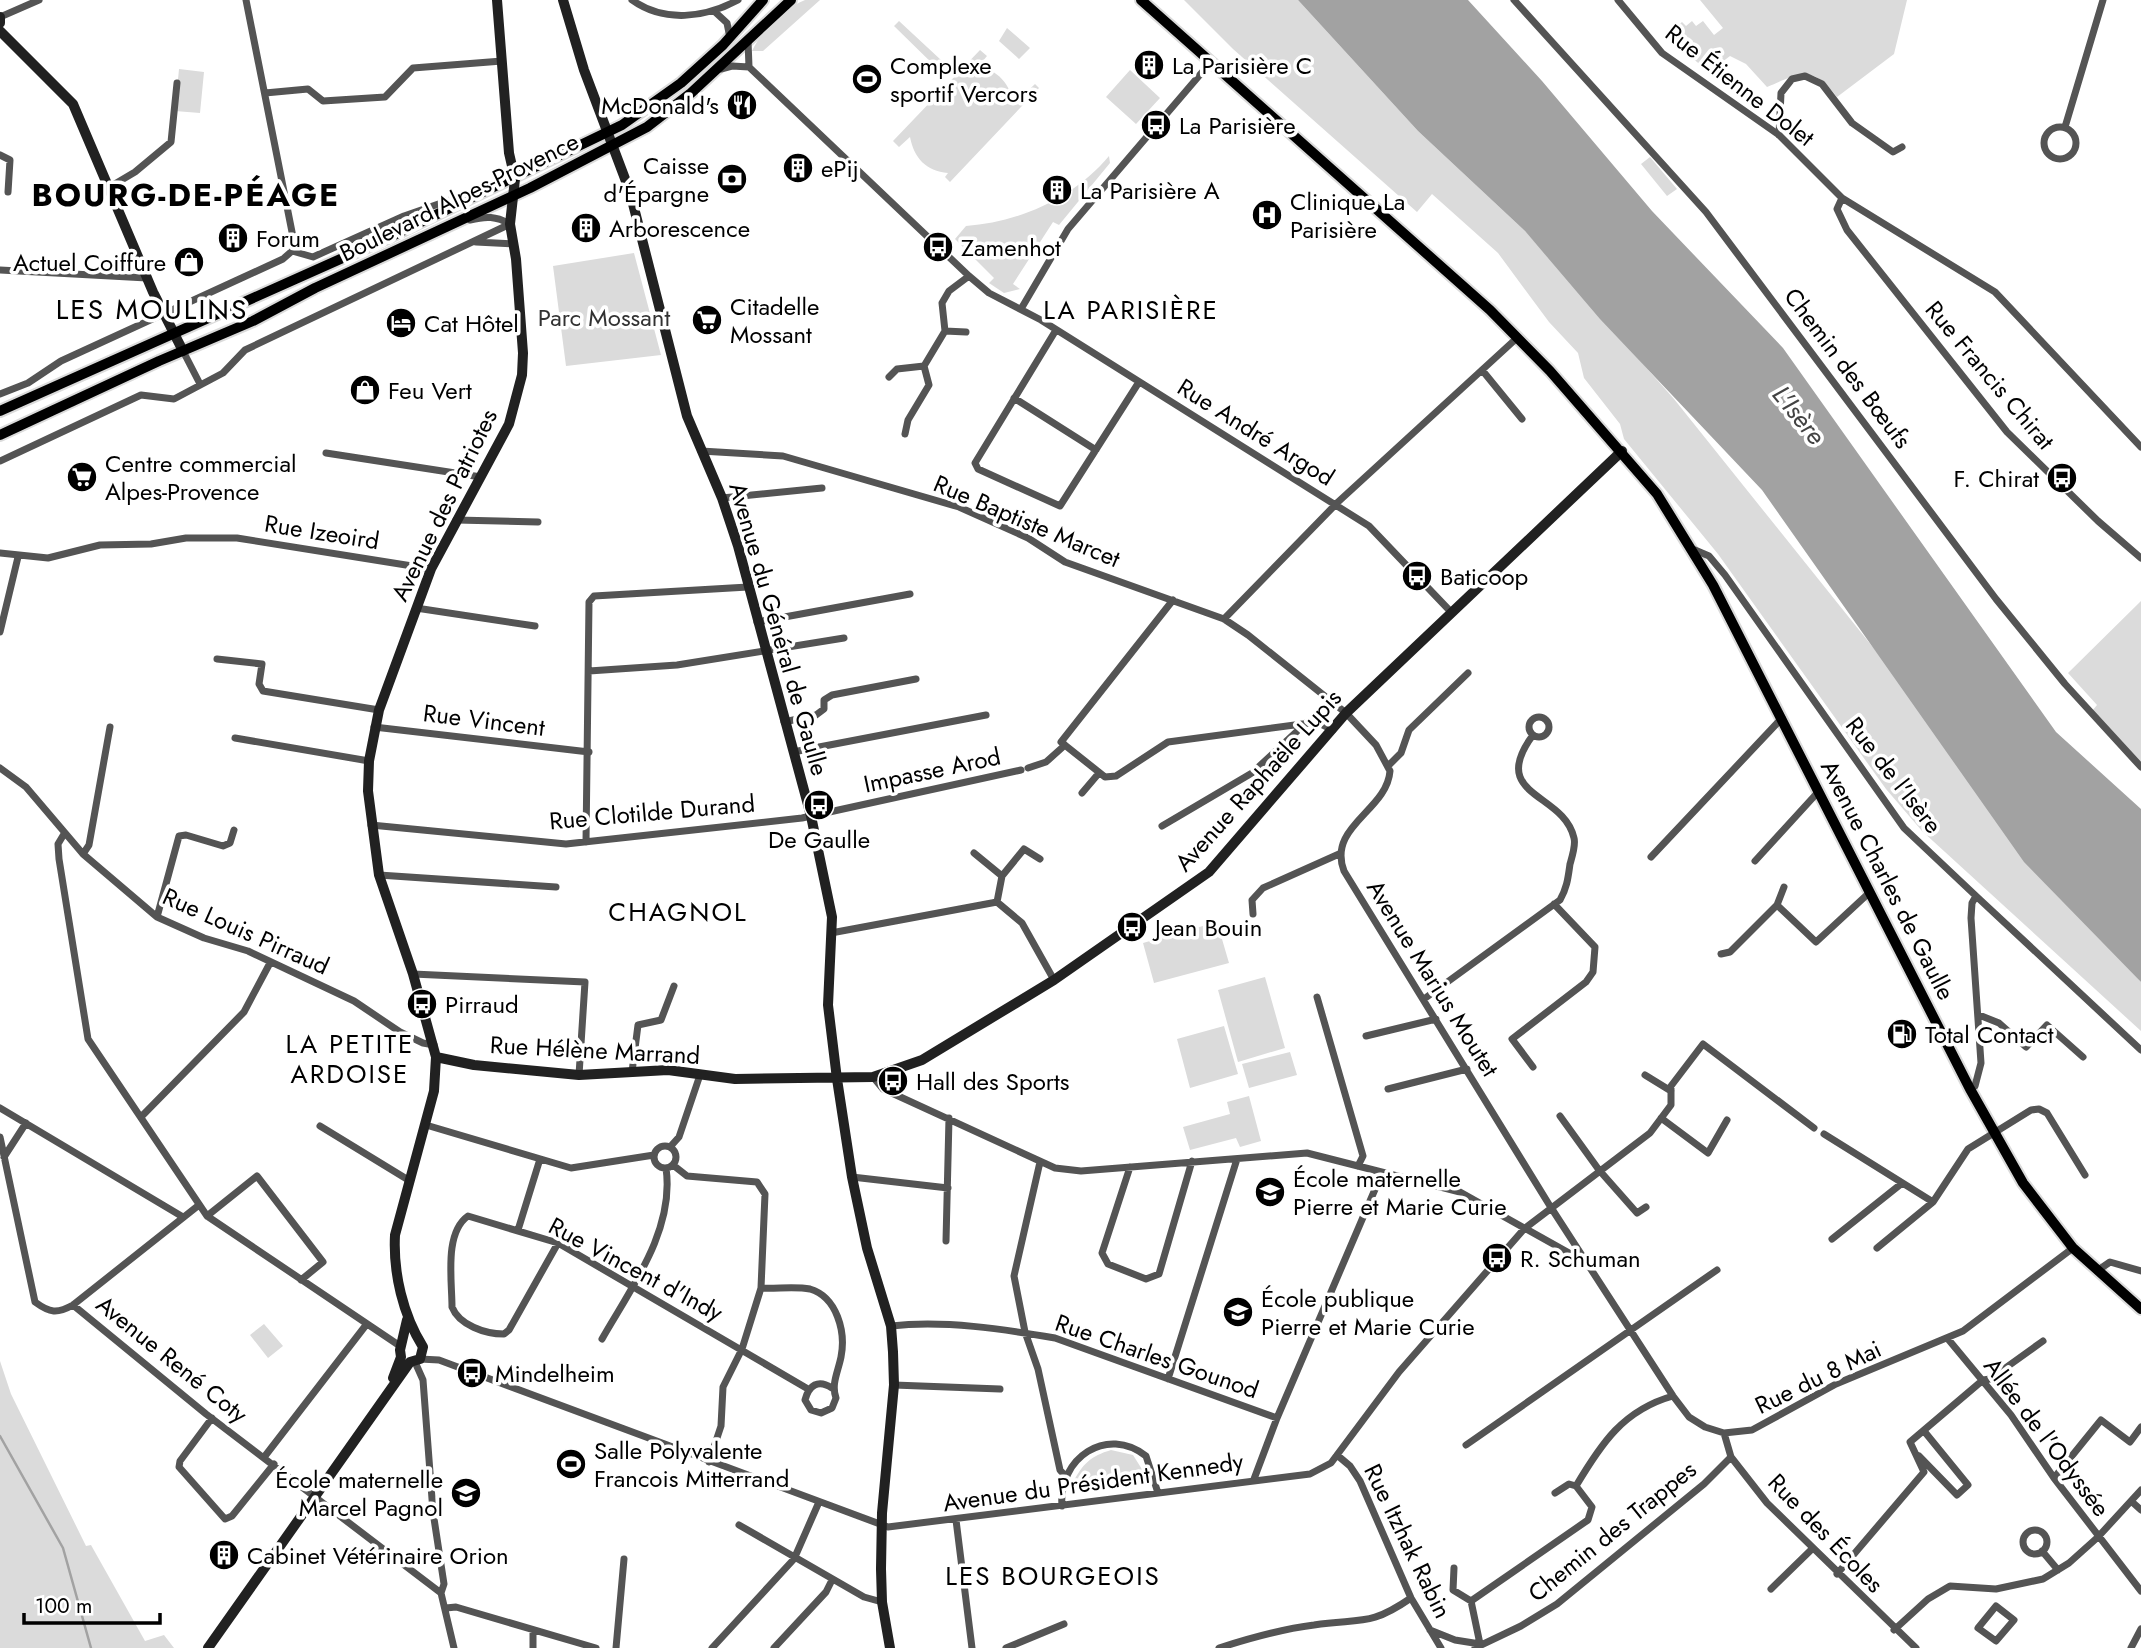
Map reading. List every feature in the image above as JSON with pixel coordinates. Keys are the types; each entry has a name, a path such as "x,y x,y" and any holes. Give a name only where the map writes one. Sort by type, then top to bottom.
{"main road":[{"name":"Boulevard Alpes-Provence","path":"0,411 502,185 608,132 666,96 730,37 763,0"},
{"name":"Boulevard Alpes-Provence","path":"0,435 451,226 613,145 664,116 791,0"},
{"name":"Avenue Charles de Gaulle","path":"1140,0 1518,337 1622,451 1657,494 1695,550 1970,1089 2022,1183 2073,1248 2141,1309"}],"street":[{"path":"0,23 0,17 39,0"},
{"path":"0,394 28,383 61,361 283,259 292,251 294,243 246,0"},
{"name":"Avenue des Patriotes","path":"407,1319 394,1255 395,1235 434,1091 436,1057 413,974 379,875 371,825 369,761 379,710 431,569 509,424 522,375 523,353 510,224 514,179 497,0"},
{"name":"Avenue du Général de Gaulle","path":"563,0 583,69 629,192 687,416 722,498 811,816 832,917 828,1005 837,1079 852,1177 867,1248 891,1326 894,1385 882,1526 882,1602 890,1648"},
{"path":"632,0 657,12 684,16 714,11 737,0"},
{"name":"Chemin des Bœufs","path":"1514,0 1706,212 1996,599 2065,684 2141,768"},
{"name":"Rue Étienne Dolet","path":"1618,0 1662,53 1779,135 1842,198 1995,292 2141,447"},
{"path":"2065,127 2104,0"},
{"path":"714,11 727,23 730,37"},
{"path":"0,31 73,104 163,314 200,384"},
{"path":"715,71 732,66 749,67 748,39"},
{"path":"265,93 308,89 323,101 385,97 413,68 502,61"},
{"path":"1021,309 1068,229 1210,64"},
{"name":"Rue André Argod","path":"749,67 989,293 1056,330 1378,533 1451,612"},
{"path":"1779,135 1781,93 1792,79 1805,76 1822,84 1844,114 1862,131 1892,152 1902,147"},
{"path":"108,188 135,172 171,142 177,83"},
{"path":"2056,126 2065,127 2075,134 2076,147 2070,156 2058,159 2045,150 2044,137 2056,126"},
{"path":"0,155 10,160 8,192"},
{"path":"292,251 313,257 404,216 502,185"},
{"name":"Rue Francis Chirat","path":"1842,198 1838,209 1847,230 2007,432 2098,522 2141,558"},
{"path":"451,226 483,216 499,218 510,224"},
{"path":"0,461 141,396 174,398 223,373 245,350 510,224"},
{"path":"477,242 514,244"},
{"path":"0,270 147,278"},
{"path":"905,433 908,420 929,385 924,366 945,331 942,303 949,291 969,276"},
{"path":"1056,330 975,463 978,469 1060,506 1139,382"},
{"path":"945,331 966,332"},
{"path":"1224,620 1335,505 1518,337"},
{"path":"889,377 897,369 924,366"},
{"path":"1482,370 1522,419"},
{"path":"1014,398 1096,450"},
{"name":"Rue Baptiste Marcet","path":"701,451 783,456 959,507 1028,538 1065,562 1224,620 1248,635 1346,713"},
{"name":"Avenue Raphaële Lupis","path":"837,1079 873,1077 922,1060 953,1044 1054,980 1209,872 1346,713 1622,451"},
{"path":"327,453 481,477"},
{"path":"722,498 822,488"},
{"path":"456,520 538,522"},
{"name":"Rue Izeoird","path":"0,553 48,558 100,545 151,544 186,538 237,538 431,569"},
{"name":"Rue de l'Isère","path":"1695,550 1709,556 1725,575 1904,828 2141,1050"},
{"path":"0,632 19,557"},
{"path":"586,842 589,602 594,596 748,587"},
{"path":"757,622 910,594"},
{"path":"1173,600 1061,743 1105,777 1116,776 1168,742 1317,722 1333,730"},
{"path":"416,608 535,626"},
{"path":"589,671 677,665 844,638"},
{"path":"217,659 262,664 259,684 264,691 379,710"},
{"path":"1389,765 1401,753 1409,730 1468,673"},
{"path":"784,722 816,715 824,709 824,700 832,695 916,679"},
{"path":"1253,914 1252,900 1257,893 1339,854 1351,827 1387,783 1389,765 1376,744 1346,713"},
{"path":"793,752 986,715"},
{"path":"1651,857 1782,718"},
{"path":"1162,826 1252,773 1306,723"},
{"path":"83,854 89,845 110,727"},
{"name":"Rue Vincent","path":"374,727 589,752"},
{"path":"1424,999 1554,904 1567,889 1574,839 1567,824 1523,782 1517,769 1521,752 1534,735"},
{"path":"235,738 369,761"},
{"name":"Impasse Arod","path":"811,816 1025,769 1046,762 1065,745"},
{"name":"Rue Louis Pirraud","path":"0,768 26,787 83,854 157,917 354,1001 400,1032 423,1044 434,1045"},
{"path":"1082,793 1099,773"},
{"path":"1755,860 1819,791"},
{"name":"Rue Clotilde Durand","path":"371,825 566,845 811,816"},
{"path":"157,917 178,836 186,835 223,846 230,843 234,830"},
{"path":"64,834 58,844 59,859 88,1039 206,1216 409,1355 439,1360 882,1526"},
{"path":"997,902 1002,876 1024,849 1040,859"},
{"path":"974,853 1002,876"},
{"name":"Avenue Marius Moutet","path":"1339,854 1345,871 1550,1206 1590,1265"},
{"path":"379,875 556,887"},
{"path":"1721,954 1730,952 1777,905 1784,887"},
{"path":"1777,905 1816,942 1870,892"},
{"path":"1970,1089 1975,1086 1979,1075 1979,1015 1971,918 1972,903 1976,896"},
{"path":"997,902 1022,923 1054,980"},
{"path":"831,933 997,902"},
{"path":"1533,1067 1512,1039 1586,982 1593,972 1595,947 1554,904"},
{"path":"141,1117 244,1012 270,963"},
{"path":"413,974 585,982 579,1075"},
{"path":"632,1072 638,1025 661,1020 674,986"},
{"path":"1317,997 1363,1156 1358,1166"},
{"path":"1979,1015 1999,1023 2026,1047 2047,1025 2083,1058"},
{"path":"1366,1036 1436,1018"},
{"path":"1337,1455 1399,1372 1524,1229 1550,1206 1650,1133 1671,1105 1671,1091 1703,1044 1814,1128"},
{"name":"Rue Hélène Marrand","path":"436,1057 474,1065 579,1075 668,1070 735,1079 837,1079"},
{"path":"1388,1089 1467,1069"},
{"path":"426,1125 572,1168 654,1155 660,1147 670,1147 679,1137 699,1074"},
{"path":"1645,1075 1671,1091"},
{"path":"873,1077 883,1089 1040,1162 1073,1171 1307,1153 1460,1192 1590,1265 1689,1418 1724,1433"},
{"path":"0,1108 183,1217"},
{"path":"1877,1248 1933,1202 1968,1149 2031,1110 2039,1109 2046,1113 2085,1175"},
{"path":"1560,1116 1599,1170 1637,1213 1646,1207"},
{"path":"946,1241 949,1118"},
{"path":"1661,1118 1708,1153 1727,1120"},
{"path":"4,1157 26,1123"},
{"path":"320,1126 410,1181"},
{"path":"1824,1134 1933,1202"},
{"name":"Avenue René Coty","path":"0,1137 35,1302 48,1312 59,1313 73,1305 212,1418 441,1593"},
{"path":"602,1339 652,1251 668,1187 670,1166 676,1155 670,1147"},
{"path":"654,1155 657,1165 670,1166 687,1176 757,1182 765,1194 761,1288 742,1349 723,1387 721,1426 709,1462"},
{"path":"518,1230 540,1159"},
{"path":"1168,1379 1237,1159"},
{"path":"1130,1167 1102,1253 1108,1265 1146,1279 1159,1274 1192,1161"},
{"path":"1040,1162 1014,1276 1025,1332 1038,1369 1060,1470 1066,1477"},
{"path":"1254,1479 1277,1418 1382,1173"},
{"path":"206,1216 257,1176 323,1262 301,1280"},
{"path":"852,1177 948,1188"},
{"path":"1832,1240 1901,1184"},
{"path":"73,1305 199,1205"},
{"name":"Rue Vincent d'Indy","path":"558,1243 509,1330 496,1334 465,1323 455,1315 452,1307 456,1229 468,1216 558,1243 808,1389"},
{"name":"Rue du 8 Mai","path":"1724,1433 1752,1430 1836,1384 1948,1339 2073,1248"},
{"path":"2096,1271 2109,1262 2141,1271"},
{"path":"1465,1445 1717,1270"},
{"path":"761,1288 809,1289 824,1296 834,1309 840,1324 842,1352 832,1388"},
{"path":"407,1319 420,1344 439,1360"},
{"path":"407,1319 409,1355 423,1380 433,1512 444,1584 441,1593 454,1648"},
{"name":"Rue Charles Gounod","path":"891,1326 910,1324 1025,1332 1055,1338 1277,1418"},
{"path":"265,1456 366,1325"},
{"name":"Allée de l'Odyssée","path":"1948,1339 1983,1380 2141,1591"},
{"path":"1837,1574 1924,1472 1910,1442 1983,1380 1990,1379 2043,1341"},
{"path":"222,1648 211,1644 365,1427 409,1355 420,1344"},
{"path":"409,1355 420,1344"},
{"path":"815,1383 824,1383 832,1388 836,1398 832,1409 821,1413 811,1410 805,1400 808,1389 815,1383"},
{"path":"894,1385 1000,1389"},
{"path":"1576,1486 1605,1439 1650,1402 1673,1396"},
{"path":"212,1418 180,1461 179,1467 225,1519 232,1516 274,1464"},
{"path":"2054,1478 2102,1420 2130,1442 2141,1427"},
{"path":"1915,1452 1957,1495 1968,1485 1924,1431"},
{"name":"Rue des Écoles","path":"1724,1433 1731,1457 1767,1503 1894,1630 1916,1648"},
{"path":"1062,1506 1066,1477 1084,1453 1101,1444 1126,1444 1146,1456 1158,1493"},
{"name":"Avenue du Président Kennedy","path":"882,1526 956,1520 1254,1479 1310,1474 1325,1468 1337,1455"},
{"name":"Rue Itzhak Rabin","path":"1337,1455 1350,1466 1360,1481 1411,1598 1440,1648"},
{"name":"Chemin des Trappes","path":"1477,1646 1521,1626 1557,1604 1704,1483 1731,1457"},
{"path":"1471,1601 1588,1520 1592,1507 1576,1486 1569,1484 1555,1493"},
{"path":"1894,1630 1928,1599 1950,1586 1996,1589 2043,1579 2098,1537 2141,1490"},
{"path":"2132,1501 2141,1510"},
{"path":"712,1648 794,1559 819,1502"},
{"path":"956,1520 972,1648"},
{"path":"739,1525 832,1580 864,1597 882,1602"},
{"path":"1771,1589 1812,1549"},
{"path":"2042,1551 2058,1570"},
{"path":"616,1648 624,1559"},
{"path":"1454,1568 1453,1590 1471,1601"},
{"path":"774,1648 826,1592 832,1580"},
{"path":"1996,1589 1996,1606 1978,1628 1996,1641 2014,1620 1996,1606"},
{"path":"1219,1648 1258,1636 1315,1625 1367,1621 1382,1617 1411,1598"},
{"path":"1430,1630 1477,1646 1471,1601"},
{"path":"446,1608 456,1607 596,1648"},
{"path":"1006,1648 1064,1624"},
{"path":"2131,1648 2141,1629"},
{"path":"533,1630 533,1648"}],"green space":[{"path":"805,0 820,0 763,51 752,51 761,35 774,21"},
{"path":"1184,0 1298,0 1418,131 1525,231 1674,399 2141,982 2141,1031 1922,831 1886,789 1718,554 1624,439 1620,424 1584,378 1578,353 1549,322 1498,253 1432,194 1417,212 1233,49"},
{"path":"1700,0 1907,0 1894,54 1837,97 1820,80 1806,74 1767,87 1746,64 1730,56 1709,72 1673,42 1676,37 1670,32 1682,22 1686,26 1692,21 1696,26 1703,21 1714,35 1723,28"},
{"path":"899,21 941,60 941,72 894,26"},
{"path":"1007,28 1030,48 1019,59 999,41"},
{"path":"980,50 987,56 977,68 997,74 1009,90 1014,104 1035,84 1039,88 950,182 945,177 948,173 940,172 922,162 910,137 899,147 893,141"},
{"path":"179,69 204,72 200,113 175,111"},
{"path":"1130,70 1160,98 1136,124 1106,97"},
{"path":"1109,156 1110,163 1059,225 1053,222 1013,284 1020,289 1004,293 989,283 994,278 955,239 966,226 986,224 1026,213 1063,196 1095,171"},
{"path":"1650,157 1677,189 1667,196 1641,164"},
{"name":"Parc Mossant","path":"634,253 661,355 566,366 553,266"},
{"path":"2141,601 2141,764 2092,711 2097,705 2068,673"},
{"path":"1217,922 1229,963 1154,983 1143,943"},
{"path":"1265,977 1285,1048 1238,1062 1218,990"},
{"path":"1224,1026 1238,1074 1190,1088 1177,1039"},
{"path":"1290,1052 1297,1075 1249,1088 1242,1064"},
{"path":"1249,1096 1261,1141 1240,1147 1236,1138 1190,1150 1183,1127 1230,1114 1227,1102"},
{"path":"264,1324 283,1346 268,1358 250,1335"},
{"path":"0,1361 11,1394 86,1546 91,1545 145,1641 164,1635 174,1648 0,1648"},
{"path":"1111,1450 1133,1455 1145,1474 1141,1483 1075,1491 1073,1483 1084,1466 1098,1455"}],"water":[{"name":"L'Isère","path":"1298,0 1468,0 1542,81 1652,211 1783,348 2056,732 2141,809 2141,982 2024,862 1762,490 1600,319 1525,231 1418,131"}],"waterway":[{"path":"0,1436 63,1548 91,1648"}],"place":[{"name":"La Parisière C","path":"1149,65"},
{"name":"Complexe sportif Vercors","path":"867,79"},
{"name":"McDonald's","path":"742,105"},
{"name":"La Parisière","path":"1156,125"},
{"name":"ePij","path":"798,168"},
{"name":"Caisse d'Épargne","path":"732,179"},
{"name":"La Parisière A","path":"1057,190"},
{"name":"Clinique La Parisière","path":"1267,215"},
{"name":"Arborescence","path":"586,228"},
{"name":"Forum","path":"233,238"},
{"name":"Zamenhot","path":"938,247"},
{"name":"Actuel Coiffure","path":"189,262"},
{"name":"Citadelle Mossant","path":"707,320"},
{"name":"Cat Hôtel","path":"401,323"},
{"name":"Feu Vert","path":"365,390"},
{"name":"Centre commercial Alpes-Provence","path":"82,477"},
{"name":"F. Chirat","path":"2062,478"},
{"name":"Baticoop","path":"1417,576"},
{"name":"De Gaulle","path":"819,805"},
{"name":"Jean Bouin","path":"1132,927"},
{"name":"Pirraud","path":"422,1004"},
{"name":"Total Contact","path":"1902,1034"},
{"name":"Hall des Sports","path":"893,1081"},
{"name":"École maternelle Pierre et Marie Curie","path":"1270,1192"},
{"name":"R. Schuman","path":"1497,1258"},
{"name":"École publique Pierre et Marie Curie","path":"1238,1312"},
{"name":"Mindelheim","path":"472,1373"},
{"name":"Salle Polyvalente Francois Mitterrand","path":"571,1464"},
{"name":"École maternelle Marcel Pagnol","path":"466,1493"},
{"name":"Cabinet Vétérinaire Orion","path":"224,1555"}],"district":[{"name":"BOURG-DE-PÉAGE","path":"186,195"},
{"name":"LES MOULINS","path":"152,309"},
{"name":"LA PARISIÈRE","path":"1131,310"},
{"name":"CHAGNOL","path":"678,912"},
{"name":"LA PETITE ARDOISE","path":"350,1059"},
{"name":"LES BOURGEOIS","path":"1053,1576"}]}
